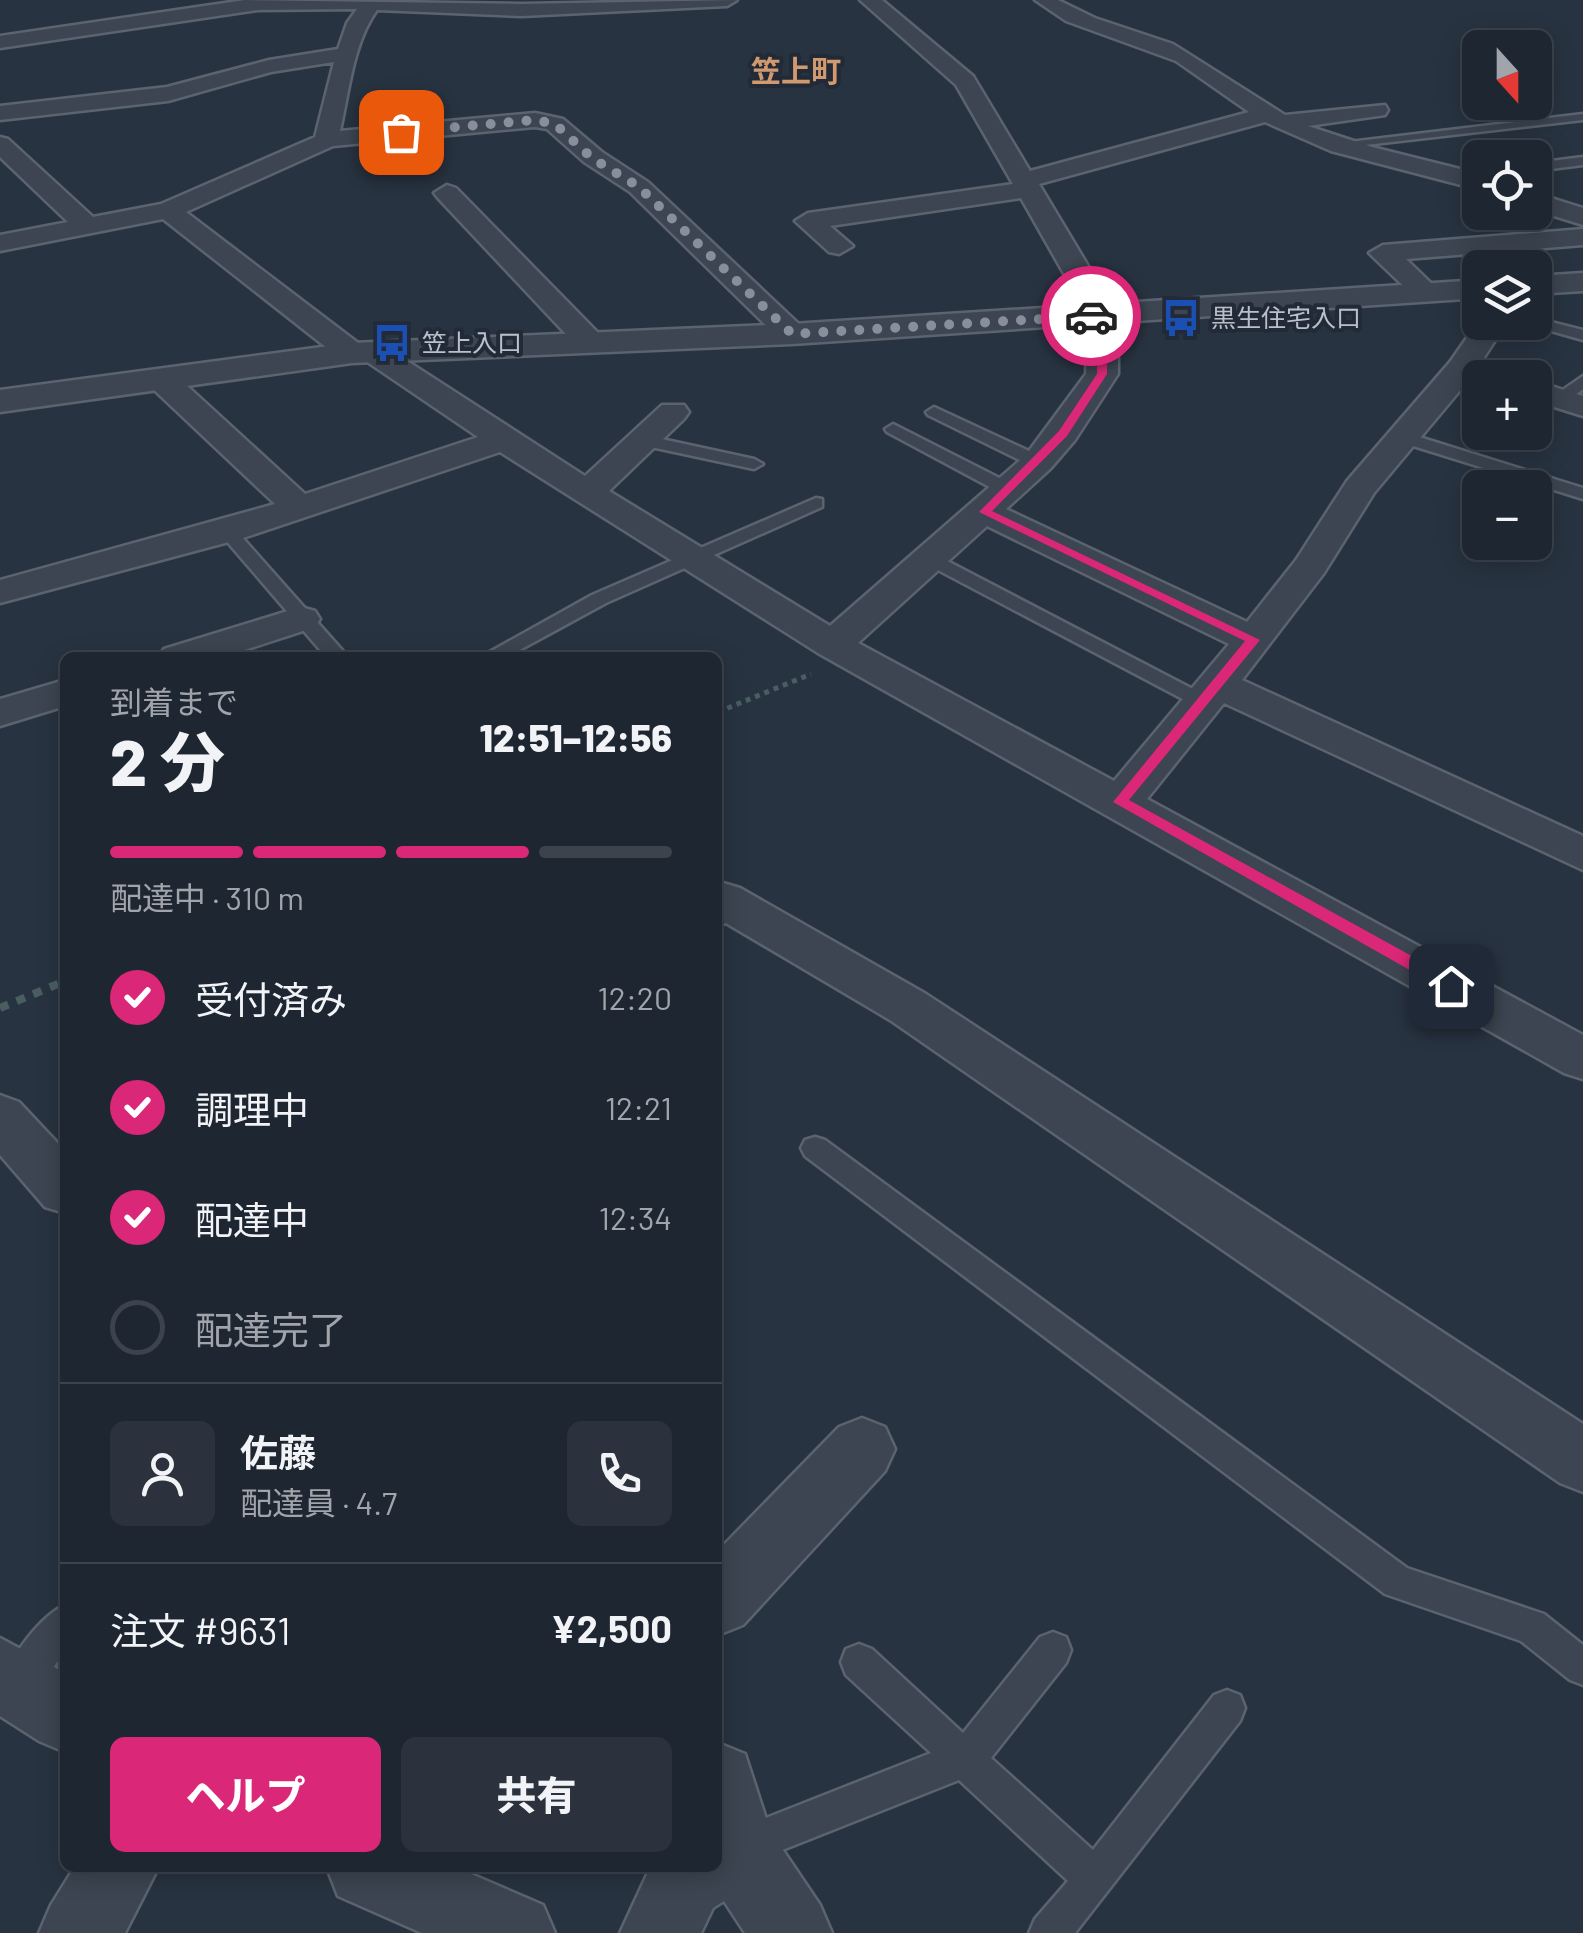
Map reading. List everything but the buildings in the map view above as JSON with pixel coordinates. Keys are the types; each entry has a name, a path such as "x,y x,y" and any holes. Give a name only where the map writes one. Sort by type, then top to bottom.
{"street":[{"path":"843,650 928,557 1038,462 1063,433 1102,374 1103,316 965,82 870,0"},
{"path":"1045,0 1077,19 1189,59 1273,119 1339,144 1462,174"},
{"path":"0,42 258,4 298,10 373,2 522,10 713,1"},
{"path":"326,140 346,54 357,24 373,2"},
{"path":"0,113 168,94 270,66 346,54"},
{"path":"839,246 808,221 1028,185 1273,119 1377,110"},
{"path":"0,243 168,210 308,152 326,140 535,120 555,124 592,158 639,187 792,334"},
{"path":"0,144 88,226"},
{"path":"447,193 591,343"},
{"path":"168,210 363,353 843,650 1583,1059"},
{"path":"1428,293 1383,253 1583,237"},
{"path":"1552,284 1583,282"},
{"path":"0,401 363,353 792,334 1462,290"},
{"path":"161,378 300,508"},
{"path":"1120,802 1253,640 1400,436 1462,385"},
{"path":"588,492 673,412"},
{"path":"0,592 226,531 504,440"},
{"path":"995,500 1253,640"},
{"path":"197,652 300,620"},
{"path":"1209,692 1583,854"},
{"path":"0,712 60,694"},
{"path":"722,902 908,1008 1583,1460"},
{"path":"0,1117 60,1184"},
{"path":"722,1596 862,1449"},
{"path":"722,1843 792,1933"},
{"path":"79,1933 117,1872"},
{"path":"375,1872 515,1933"},
{"path":"660,1933 692,1872"}],"lane":[{"path":"1339,144 1583,117"},
{"path":"1552,165 1583,161"},
{"path":"1552,327 1583,335"},
{"path":"934,412 1038,462"},
{"path":"893,429 995,500"},
{"path":"1400,436 1583,494"},
{"path":"642,440 754,464"},
{"path":"500,652 599,598 697,558 816,502"},
{"path":"226,531 300,620 333,652"},
{"path":"928,557 1209,692"},
{"path":"815,1148 1397,1582 1531,1628 1583,1667"},
{"path":"27,1691 60,1632"},
{"path":"722,1838 967,1758 1053,1650"},
{"path":"859,1662 1095,1879"},
{"path":"1050,1933 1227,1708"}],"path":[{"path":"722,710 843,650"},
{"path":"0,1008 60,983"}],"way so far":[{"path":"401,132 535,120 555,124 592,158 639,187 792,334 1091,316"}],"place":[{"name":"黒生住宅入口","path":"1181,318"},
{"name":"笠上入口","path":"392,343"}],"district":[{"name":"笠上町","path":"796,72"}],"route":[{"path":"1091,316 1103,316 1102,374 1063,433 985,512 1253,640 1120,802 1451,986"}]}
